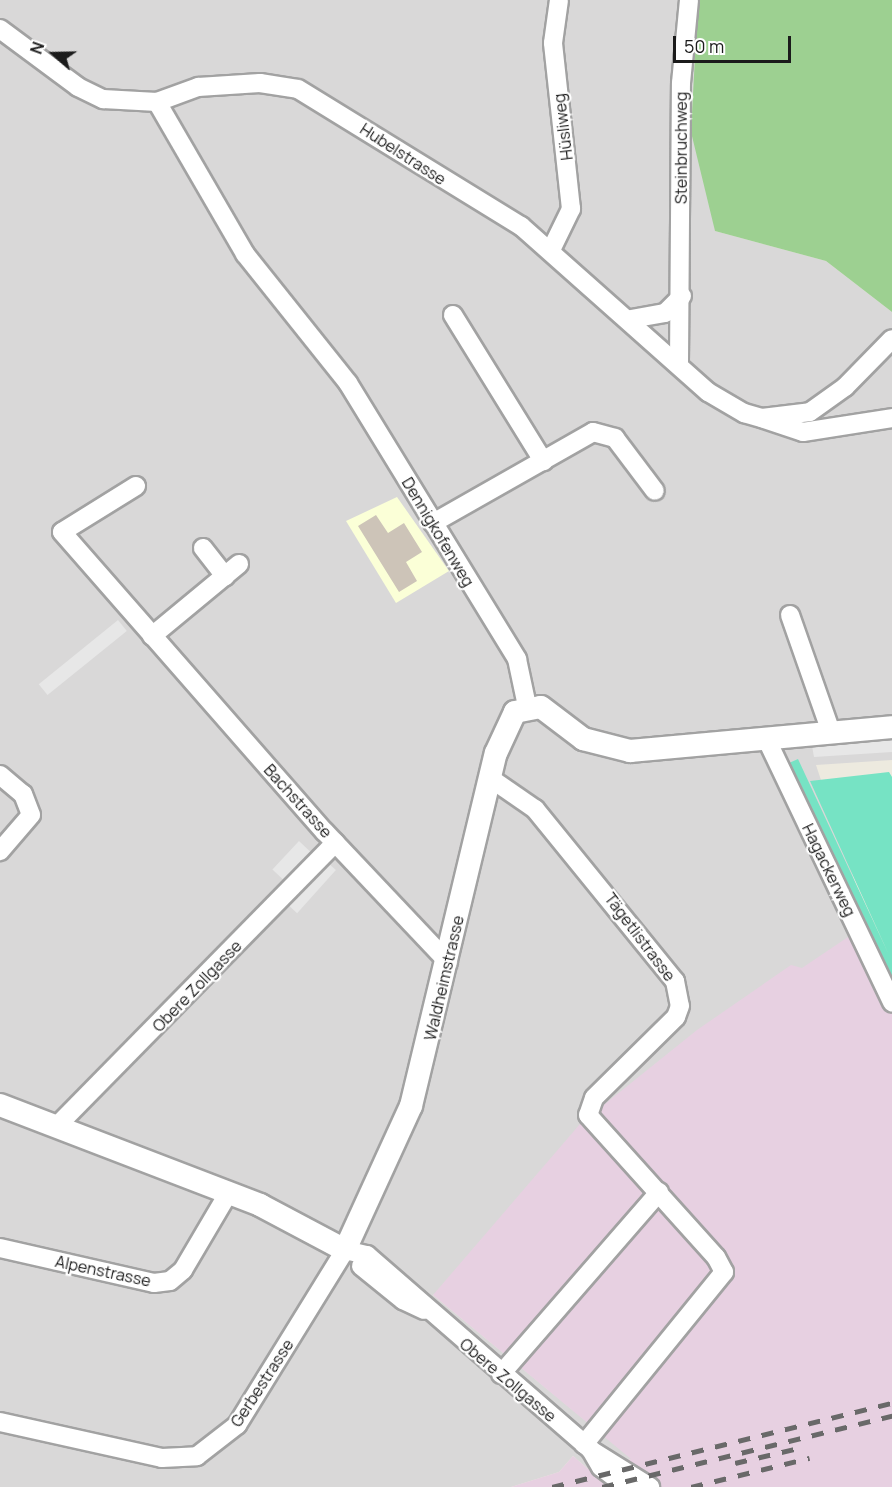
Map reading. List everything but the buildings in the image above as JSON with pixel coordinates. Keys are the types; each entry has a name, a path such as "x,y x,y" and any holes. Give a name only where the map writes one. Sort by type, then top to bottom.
{"street":[{"name":"Hüsliweg","path":"550,250 571,208 553,43 559,0"},
{"name":"Steinbruchweg","path":"679,363 682,296 681,83 689,0"},
{"name":"Hubelstrasse","path":"0,29 89,94 157,102 198,87 260,83 298,89 550,250 631,319 721,402 803,432 892,418"},
{"name":"Dennigkofenweg","path":"157,102 245,254 348,383 517,658 527,706"},
{"path":"631,319 665,313 682,296"},
{"path":"453,315 543,461"},
{"name":"Hubelstrasse","path":"762,418 802,414 825,403 892,339"},
{"path":"432,523 593,432 604,432 615,438 655,491"},
{"name":"Bachstrasse","path":"136,486 62,532 335,843 448,962"},
{"path":"202,548 225,576"},
{"path":"152,636 239,564"},
{"path":"790,615 831,732"},
{"path":"527,706 544,709 583,739 620,750 892,727"},
{"name":"Waldheimstrasse","path":"345,1250 411,1106 448,962 490,778 509,720 527,706"},
{"name":"Hagackerweg","path":"765,738 892,1002"},
{"path":"0,776 23,795 31,815 0,851"},
{"name":"Tägetlistrasse","path":"490,778 535,809 675,981 680,1006 676,1017 589,1106 595,1123 659,1192 724,1272 588,1447"},
{"name":"Obere Zollgasse","path":"57,1126 335,843"},
{"name":"Obere Zollgasse","path":"0,1105 229,1192 345,1250 367,1255 411,1290 426,1311 588,1447 650,1487"},
{"name":"Alpenstrasse","path":"0,1248 154,1282 170,1281 183,1270 229,1192"},
{"path":"501,1374 659,1192"},
{"name":"Gerbestrasse","path":"0,1422 162,1458 197,1456 237,1425 345,1250"},
{"name":"Obere Zollgasse","path":"588,1447 601,1467 628,1487"}],"shaded area":[{"path":"0,0 698,0 715,231 826,261 892,312 892,760 816,765 892,994 433,1295 632,1459 588,1469 573,1456 559,1472 511,1487 0,1487"},
{"path":"397,497 449,571 396,603 346,521"},
{"path":"118,620 127,631 48,695 39,684"},
{"path":"892,739 892,752 814,757 812,746"},
{"path":"299,841 311,852 284,880 272,870"},
{"path":"327,862 336,870 297,913 288,905"},
{"path":"851,935 892,1011 892,1487 511,1487 559,1472 573,1456 588,1469 631,1459 433,1295 580,1124 697,1030 791,965 802,968"}],"green space":[{"path":"698,0 892,0 892,312 826,261 715,231 691,132"},
{"path":"798,759 889,955 810,781 889,772 892,777 892,983 789,763"}],"railway":[{"path":"552,1487 892,1403"},
{"path":"602,1487 892,1416"},
{"path":"735,1463 799,1448"},
{"path":"691,1487 809,1458"}]}
